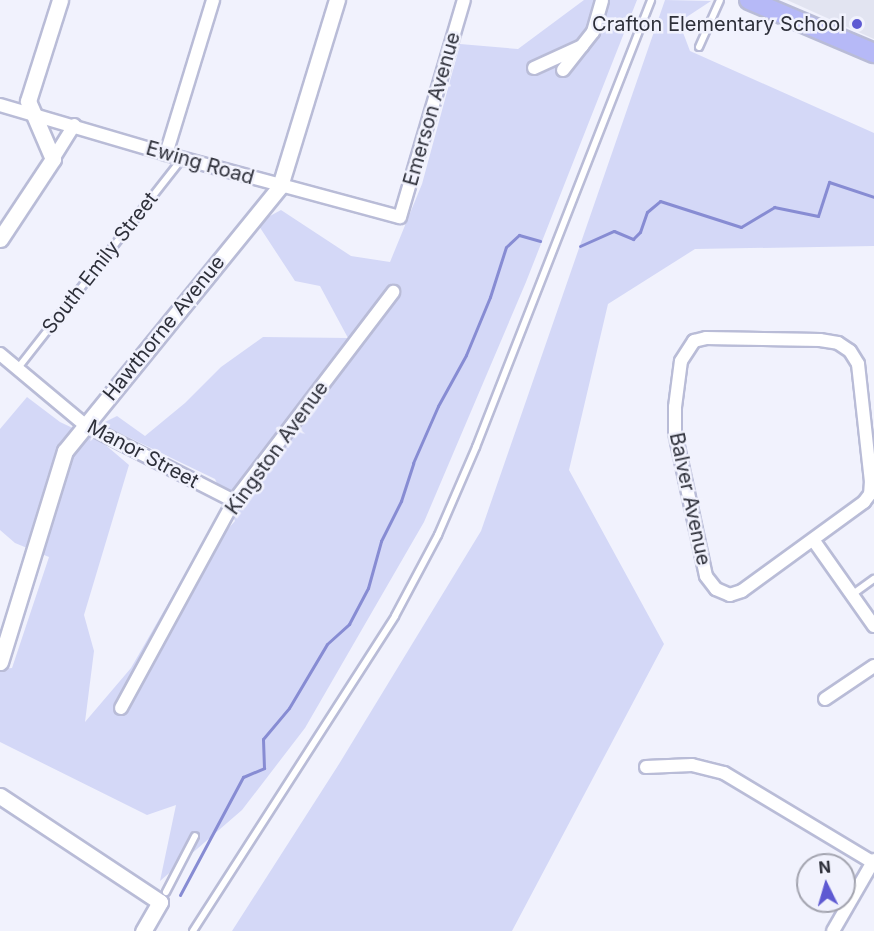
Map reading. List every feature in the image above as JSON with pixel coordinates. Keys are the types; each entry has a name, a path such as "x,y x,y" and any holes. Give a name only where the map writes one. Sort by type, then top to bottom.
{"main road":[{"path":"749,0 874,53"}],"street":[{"path":"53,159 28,101 60,0"},
{"path":"166,154 213,0"},
{"name":"Hawthorne Avenue","path":"0,663 64,451 280,186 337,0"},
{"name":"Emerson Avenue","path":"400,217 464,0"},
{"path":"563,70 593,33 602,0"},
{"path":"534,68 583,45"},
{"name":"Ewing Road","path":"0,105 33,112 183,159 400,217"},
{"path":"0,239 74,125"},
{"name":"Kingston Avenue","path":"121,708 234,501 393,292"},
{"name":"Balver Avenue","path":"706,338 820,340 838,344 850,351 858,364 871,481 870,494 814,541 742,591 730,595 716,589 706,576 675,434 675,407 681,361 694,341 706,338"},
{"name":"Manor Street","path":"0,354 85,425 234,501"},
{"path":"814,541 874,626"},
{"path":"825,699 874,666"},
{"path":"646,766 692,765 724,772 874,862 833,931"},
{"path":"0,796 163,897 143,931"}],"lane":[{"path":"193,931 395,616 438,535 476,447 651,0"},
{"path":"699,47 720,0"},
{"name":"South Emily Street","path":"18,368 183,159"},
{"path":"853,594 874,579"},
{"path":"163,897 195,836"}],"shaded area":[{"path":"584,0 637,0 526,282 424,522 305,728 242,810 160,881 176,805 147,815 0,742 0,669 12,668 49,557 15,543 0,530 0,429 27,397 60,422 102,442 129,465 84,615 94,651 85,722 131,668 181,581 235,521 215,479 101,424 117,416 145,436 185,403 221,367 263,337 348,338 320,286 295,281 257,223 281,210 351,256 390,262 422,184 460,44 518,49"},
{"path":"665,0 711,1 679,22 690,51 874,133 874,246 695,249 608,304 569,470 664,644 512,931 232,931 339,764 481,531"},
{"name":"Crafton Elementary School","path":"787,0 874,0 874,39 807,9"}],"waterway":[{"path":"580,246 614,231 633,239 640,232 647,212 660,201 741,227 774,207 818,216 829,182 874,197"},
{"path":"180,895 243,777 264,768 263,739 289,708 327,644 349,624 368,588 381,541 401,501 413,463 438,406 466,355 490,297 506,247 519,235 540,241"}],"place":[{"name":"Crafton Elementary School","path":"857,24"}]}
